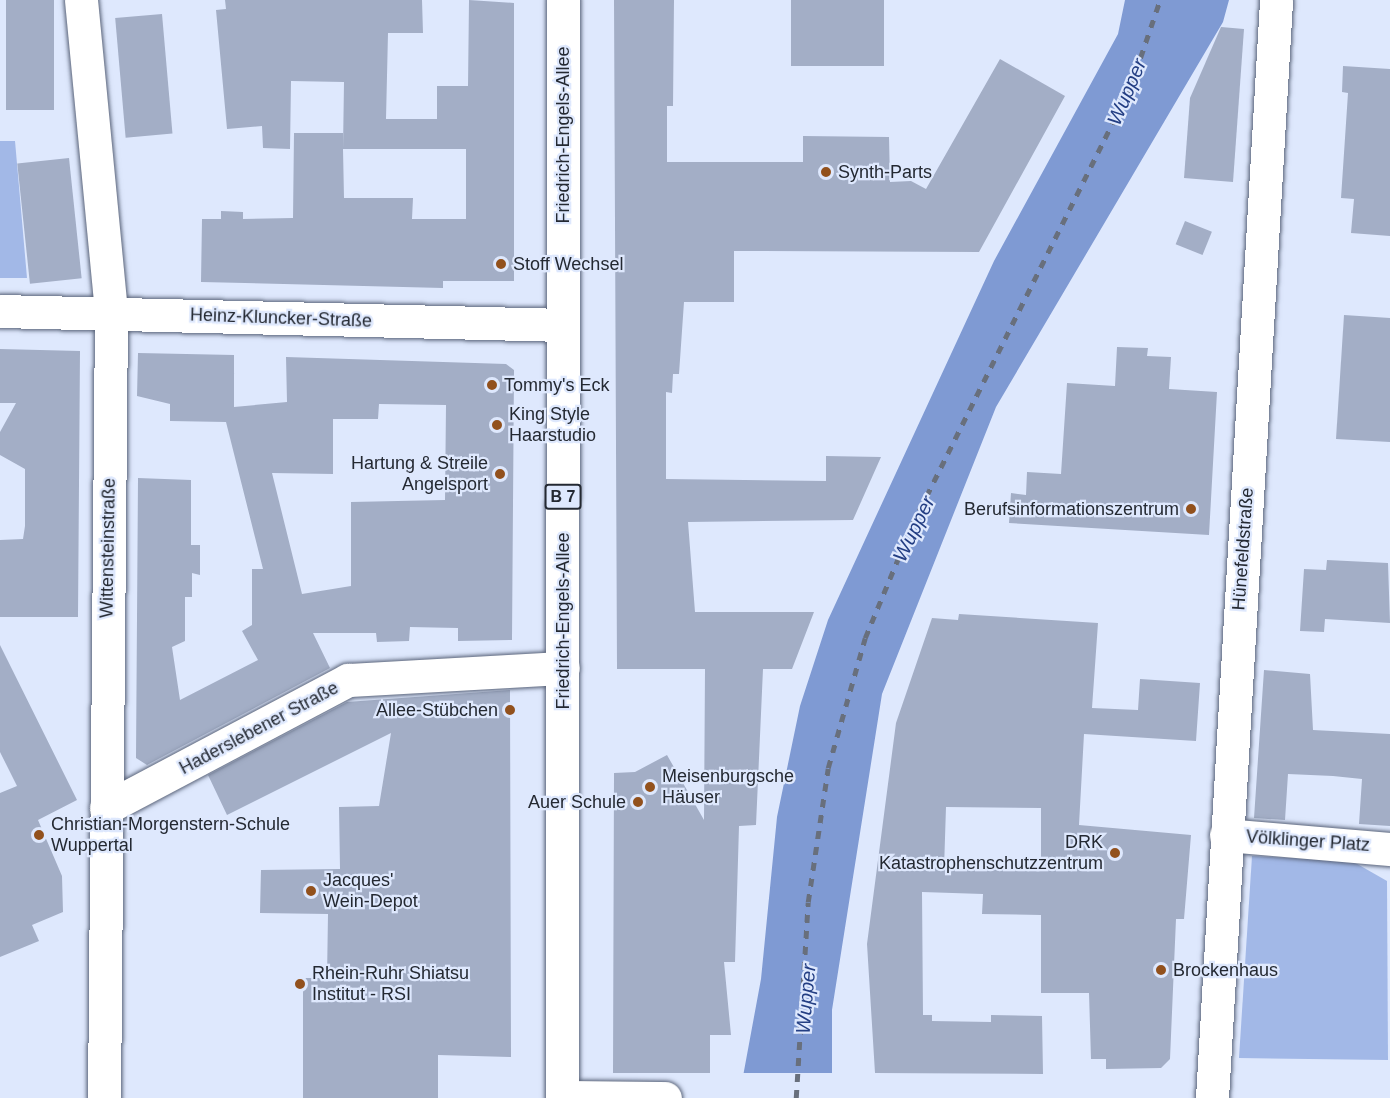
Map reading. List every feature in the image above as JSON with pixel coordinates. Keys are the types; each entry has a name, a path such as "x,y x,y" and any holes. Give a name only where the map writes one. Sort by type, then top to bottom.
{"street":[{"name":"Wittensteinstraße","path":"81,0 111,313 104,1098"},
{"name":"Friedrich-Engels-Allee","path":"562,1097 563,0"},
{"name":"Hünefeldstraße","path":"1212,1098 1276,0"},
{"name":"Heinz-Kluncker-Straße","path":"0,311 563,325"},
{"name":"Haderslebener Straße","path":"106,808 348,680 563,668"},
{"name":"Völklinger Platz","path":"1226,835 1390,849"},
{"path":"562,1097 665,1098"}],"shaded area":[{"path":"0,141 15,141 27,278 0,278"},
{"path":"1252,856 1352,861 1387,881 1388,1060 1239,1058"}],"water":[{"name":"Wupper","path":"1125,0 1229,0 1223,22 996,407 882,694 832,1010 832,1098 739,1098 761,979 777,817 800,706 828,620 994,261 1118,34"}],"pier":[{"path":"738,1073 835,1073 835,1098 738,1098"}],"building":[{"path":"6,0 54,0 54,110 6,110"},
{"path":"225,0 422,0 423,33 388,33 386,119 437,119 437,86 468,86 469,0 514,3 514,281 443,281 443,288 201,282 202,219 221,219 221,211 243,212 243,219 293,218 294,133 343,133 343,149 344,82 291,81 290,149 263,148 262,126 227,129 216,10 226,9","holes":["343,149 466,149 466,219 412,219 413,198 344,198"]},
{"path":"614,0 674,0 673,106 667,106 667,162 803,162 803,136 889,137 890,182 911,181 926,189 1000,59 1065,96 979,252 734,251 734,302 684,302 679,374 673,374 672,393 666,392 666,479 826,481 826,456 881,457 853,520 688,522 695,612 814,612 792,669 763,669 756,825 739,826 735,962 724,962 731,1035 710,1035 710,1073 613,1073 614,773 635,772 667,755 704,820 705,669 617,669"},
{"path":"791,0 884,0 884,66 791,66"},
{"path":"162,14 172,134 126,138 115,18"},
{"path":"1221,27 1244,29 1233,182 1184,178 1190,98"},
{"path":"1343,66 1390,69 1390,236 1351,233 1354,199 1341,198 1348,93 1342,92"},
{"path":"69,158 82,278 30,284 17,163"},
{"path":"1185,221 1212,232 1203,255 1176,244"},
{"path":"1344,315 1390,318 1390,442 1336,439"},
{"path":"1117,347 1148,348 1147,356 1171,357 1169,389 1217,392 1209,535 1009,523 1011,493 1026,495 1027,472 1061,474 1067,383 1115,386"},
{"path":"0,349 80,351 78,617 0,617 0,540 23,539 25,469 0,455 0,432 16,403 0,403"},
{"path":"138,353 234,355 234,407 287,402 286,357 506,364 514,370 512,640 458,641 458,628 410,627 409,641 377,642 376,633 313,633 330,668 147,765 136,758 138,478 191,480 191,545 200,545 200,575 192,573 192,597 185,597 185,641 172,647 180,700 258,660 242,631 252,625 252,569 263,569 226,422 170,421 170,404 137,396","holes":["379,404 446,405 445,500 351,502 351,586 302,594 272,473 333,474 333,419 378,419"]},
{"path":"1327,560 1388,563 1390,623 1325,619 1324,632 1300,631 1304,569 1326,570"},
{"path":"959,614 1098,623 1092,708 1138,710 1140,679 1200,683 1196,741 1084,734 1079,825 1191,835 1184,919 1176,919 1170,1059 1161,1068 1106,1069 1106,1059 1091,1059 1089,993 1041,993 1041,915 982,914 983,894 922,892 923,1015 932,1015 932,1021 991,1022 991,1015 1042,1016 1043,1074 875,1073 867,944 896,723 932,618 958,620","holes":["946,807 1041,808 1041,870 944,869"]},
{"path":"0,645 77,800 38,820 62,876 63,912 32,925 39,941 0,957 0,793 17,786 0,752"},
{"path":"1264,670 1310,674 1313,730 1390,734 1390,826 1359,824 1362,779 1333,776 1288,774 1285,820 1254,818"},
{"path":"510,690 511,1057 438,1055 438,1098 303,1098 303,978 327,978 328,914 260,913 261,870 340,869 339,807 379,806 391,733 227,815 208,775 347,702"}],"railway":[{"path":"796,1098 808,902 828,768 865,638 912,525 1130,88 1160,0"}],"place":[{"name":"Synth-Parts","path":"826,172"},
{"name":"Stoff Wechsel","path":"501,264"},
{"name":"Tommy's Eck","path":"492,385"},
{"name":"King Style Haarstudio","path":"497,425"},
{"name":"Hartung & Streile Angelsport","path":"500,474"},
{"name":"Berufsinformationszentrum","path":"1191,509"},
{"name":"Allee-Stübchen","path":"510,710"},
{"name":"Meisenburgsche Häuser","path":"650,787"},
{"name":"Auer Schule","path":"638,802"},
{"name":"Christian-Morgenstern-Schule Wuppertal","path":"39,835"},
{"name":"DRK Katastrophenschutzzentrum","path":"1115,853"},
{"name":"Jacques' Wein-Depot","path":"311,891"},
{"name":"Brockenhaus","path":"1161,970"},
{"name":"Rhein-Ruhr Shiatsu Institut - RSI","path":"300,984"}]}
